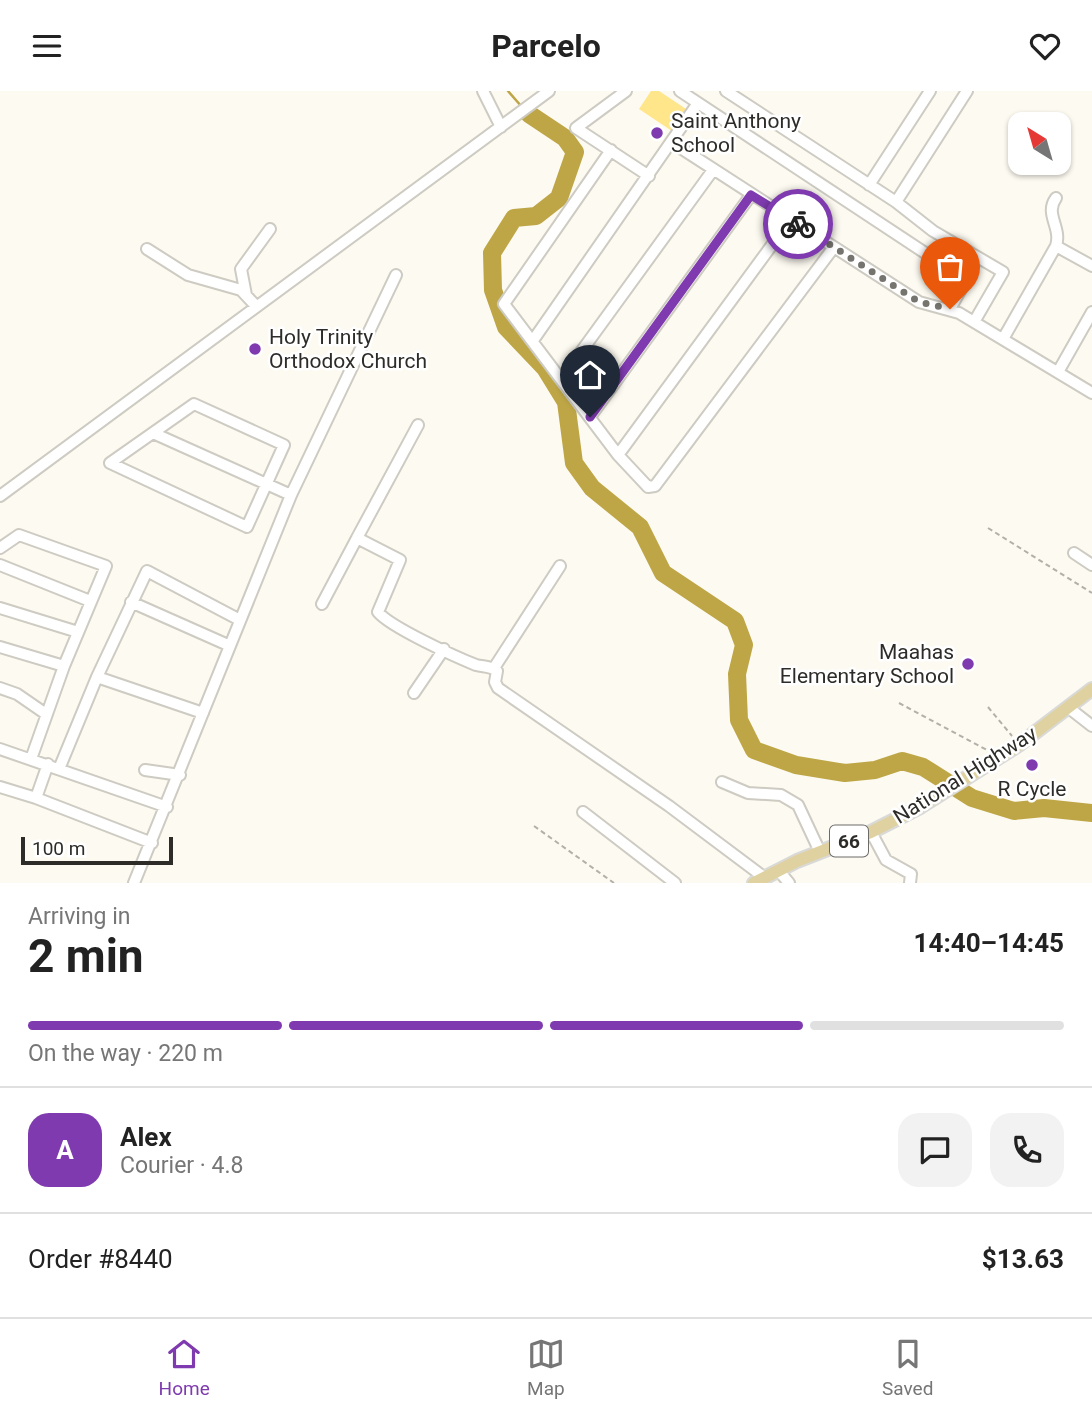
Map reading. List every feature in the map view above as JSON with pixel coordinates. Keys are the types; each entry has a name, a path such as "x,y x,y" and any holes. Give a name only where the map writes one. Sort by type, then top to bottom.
{"main road":[{"name":"National Highway","path":"760,881 820,852 871,832 941,795 997,756 1020,744 1092,689"}],"street":[{"path":"483,91 502,125"},
{"path":"0,496 549,91"},
{"path":"626,91 576,128 649,176"},
{"path":"680,91 966,280 950,309"},
{"path":"726,91 897,202 933,231 1003,272 974,322"},
{"path":"869,184 930,91"},
{"path":"897,202 967,91"},
{"path":"534,339 673,143 698,103"},
{"path":"673,143 919,302 950,309 1092,393"},
{"path":"611,150 504,304 534,339 618,455 648,487 655,486 834,247"},
{"path":"562,378 713,170"},
{"path":"590,417 751,195"},
{"path":"1003,339 1056,246 1058,230 1051,214 1051,205 1056,198"},
{"path":"618,455 791,219"},
{"path":"246,295 241,269 270,229"},
{"path":"1056,246 1092,266"},
{"path":"147,249 188,275 233,287 246,295 256,306"},
{"path":"134,883 180,775 238,619 291,495 396,275"},
{"path":"1058,372 1092,312"},
{"path":"194,404 284,445 247,527 110,463 153,433 194,404"},
{"path":"322,604 418,425"},
{"path":"153,433 291,495"},
{"path":"0,548 19,535 106,566 64,666 31,759"},
{"path":"357,538 400,560 378,612 479,666 494,668 497,671 498,688 658,798 760,881"},
{"path":"1074,553 1092,565"},
{"path":"0,565 90,601"},
{"path":"494,668 560,566"},
{"path":"59,769 97,677 148,571 238,619"},
{"path":"131,603 228,645"},
{"path":"0,608 78,632"},
{"path":"0,647 64,666"},
{"path":"414,693 444,649"},
{"path":"97,677 203,713"},
{"path":"0,688 17,694 47,715"},
{"path":"1069,708 1092,726"},
{"path":"0,749 167,807"},
{"path":"36,799 48,764"},
{"path":"145,769 180,775"},
{"path":"722,782 748,793 780,795 798,805 820,852"},
{"path":"0,787 152,842"},
{"path":"583,813 675,883"},
{"path":"871,832 886,860 911,874 909,883"},
{"path":"779,871 789,883"}],"path":[{"path":"988,528 1092,593"},
{"path":"899,703 997,756"},
{"path":"988,707 1020,744"},
{"path":"534,826 614,883"}],"shaded area":[{"path":"651,91 659,91 689,111 675,133 639,109"}],"waterway":[{"path":"508,91 522,107"},
{"path":"529,114 565,138 575,152 559,198 536,216 514,218 492,253 493,290 506,327 545,368 566,402 574,463 592,488 640,527 663,573 735,621 744,645 737,674 739,720 754,750 796,765 845,773 875,770 902,761 923,767 972,798 1014,811 1044,808 1092,813"}],"way so far":[{"path":"798,224 926,306 950,309"}],"place":[{"name":"Saint Anthony School","path":"657,133"},
{"name":"Holy Trinity Orthodox Church","path":"255,349"},
{"name":"Maahas Elementary School","path":"968,664"},
{"name":"R Cycle","path":"1032,765"}],"route":[{"path":"590,417 751,195 798,224"}]}
